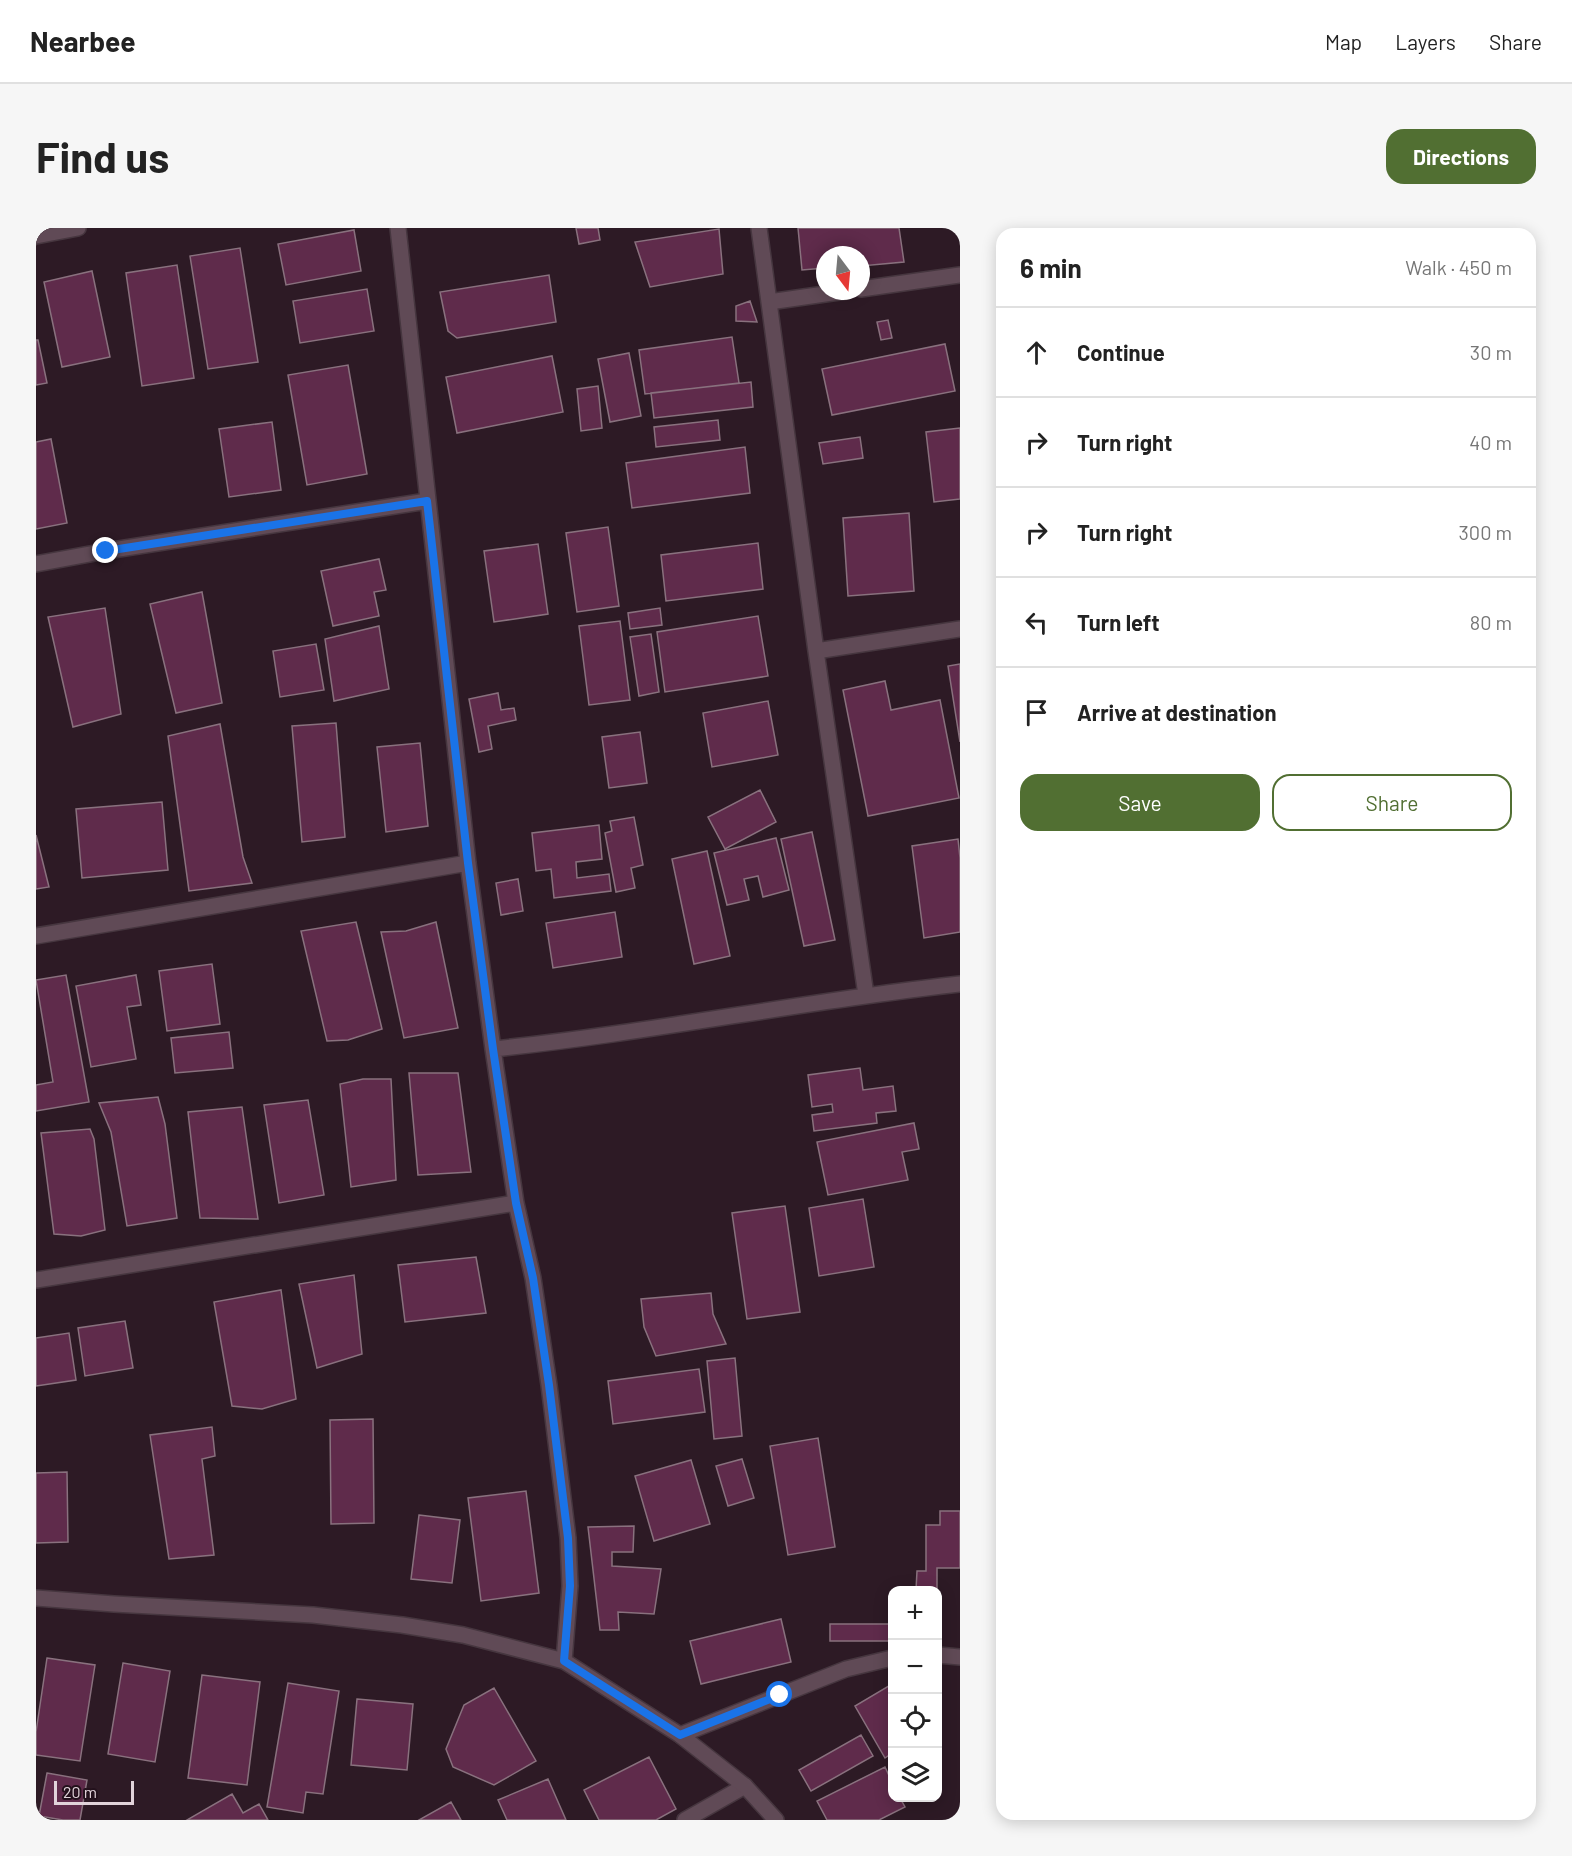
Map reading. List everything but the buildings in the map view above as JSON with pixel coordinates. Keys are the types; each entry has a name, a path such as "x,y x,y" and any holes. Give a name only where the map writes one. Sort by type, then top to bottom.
{"street":[{"path":"36,236 78,228"},
{"path":"398,228 468,863 516,1203 533,1278 549,1385 568,1538 570,1586 564,1661"},
{"path":"759,228 816,651 866,995"},
{"path":"870,288 960,275"},
{"path":"769,302 816,295"},
{"path":"36,564 427,501"},
{"path":"816,651 960,629"},
{"path":"36,936 468,863"},
{"path":"493,1049 563,1042 866,995 960,984"},
{"path":"36,1280 516,1203"},
{"path":"36,1598 313,1615 402,1625 463,1635 564,1661 680,1735 745,1786 776,1820"},
{"path":"942,1655 960,1657"},
{"path":"680,1735 846,1669 888,1660"},
{"path":"685,1820 745,1786"}],"route":[{"path":"106,551 427,501 468,863 493,1049 516,1203 533,1278 568,1538 570,1586 564,1661 680,1735 780,1695"}]}
